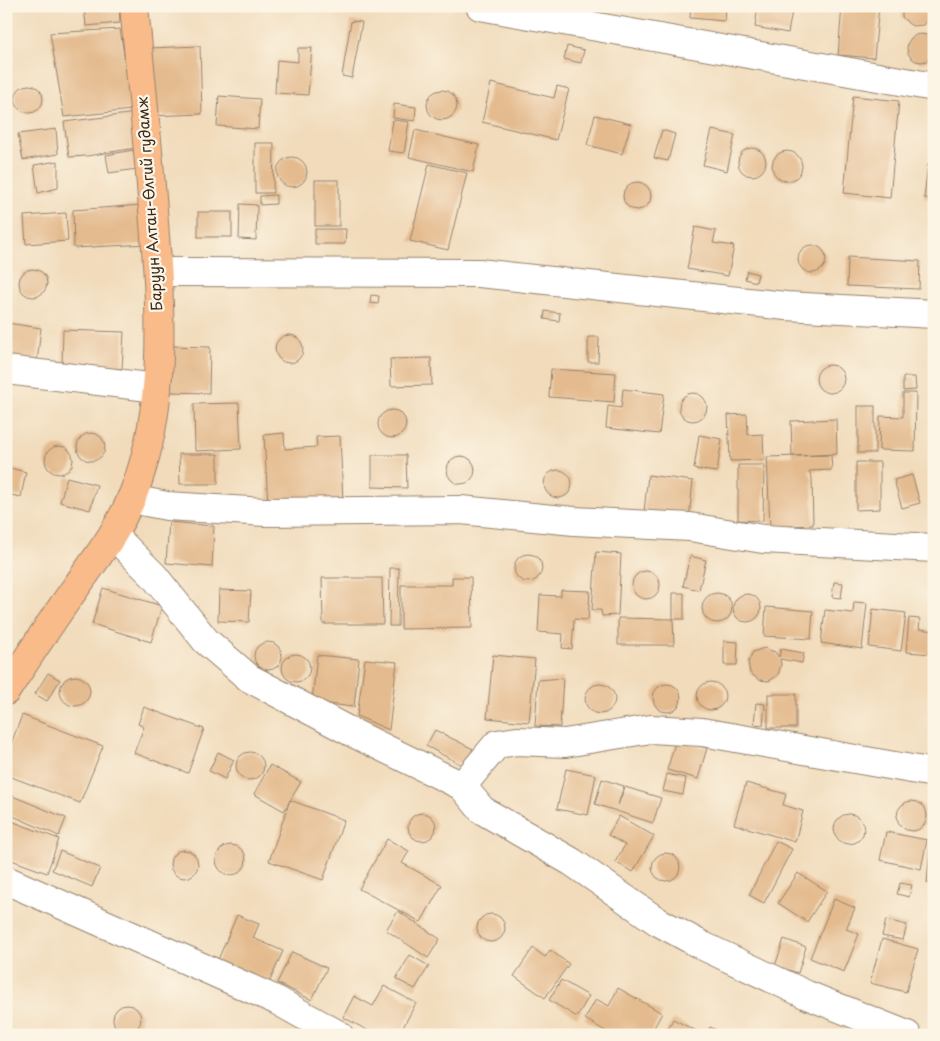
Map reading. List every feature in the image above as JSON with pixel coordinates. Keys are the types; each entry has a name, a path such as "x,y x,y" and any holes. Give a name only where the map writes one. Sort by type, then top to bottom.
{"main road":[{"name":"Баруун Алтан-Өлгий гудамж","path":"6,691 40,637 113,535 131,499 146,452 158,388 158,272 134,6"}],"street":[{"path":"480,6 934,87"},
{"path":"158,272 479,273 786,306 934,314"},
{"path":"6,370 158,388"},
{"path":"131,499 167,506 265,512 461,510 574,521 690,528 763,539 934,548"},
{"path":"113,535 154,576 206,641 249,678 351,732 462,786 482,810 572,862 657,921 703,946 808,996 907,1035"},
{"path":"462,786 497,744 517,741 565,744 650,730 702,732 934,773"},
{"path":"6,880 276,1000 339,1035"}],"building":[{"path":"84,6 119,6 120,23 86,26"},
{"path":"610,6 635,6 634,12"},
{"path":"691,6 726,6 725,21 690,18"},
{"path":"758,6 793,6 788,33 755,27"},
{"path":"842,6 879,6 874,58 838,55"},
{"path":"902,6 929,6 929,18 923,25 913,26 902,17"},
{"path":"351,21 362,22 352,78 342,76"},
{"path":"120,29 132,110 64,117 50,33"},
{"path":"921,34 931,38 935,48 931,58 921,62 911,58 907,48 911,38"},
{"path":"200,46 202,114 152,116 149,48"},
{"path":"567,46 584,50 581,63 564,59"},
{"path":"298,48 312,48 308,95 275,93 277,60 298,62"},
{"path":"491,83 554,98 557,86 569,89 556,140 482,122"},
{"path":"29,85 39,89 43,99 39,109 29,113 19,109 15,99 19,89"},
{"path":"442,90 452,95 457,105 452,115 442,120 432,115 427,105 432,95"},
{"path":"219,96 260,99 258,129 217,126"},
{"path":"853,96 899,101 890,198 844,193"},
{"path":"394,104 416,107 415,121 393,118"},
{"path":"136,113 141,147 69,157 64,122"},
{"path":"595,115 631,124 622,154 587,145"},
{"path":"393,120 409,122 404,153 388,151"},
{"path":"56,129 58,154 23,160 18,134"},
{"path":"415,130 479,145 473,172 409,157"},
{"path":"662,130 675,134 668,161 654,158"},
{"path":"712,130 735,135 727,171 703,165"},
{"path":"255,143 274,143 273,193 255,193"},
{"path":"752,148 762,152 766,162 762,172 752,176 742,172 738,162 742,152"},
{"path":"133,150 137,169 109,173 106,155"},
{"path":"787,151 797,156 802,166 797,176 787,181 777,176 772,166 777,156"},
{"path":"292,157 302,162 307,172 302,182 292,187 282,182 277,172 282,162"},
{"path":"58,161 58,188 38,193 34,165"},
{"path":"429,164 467,173 448,250 410,241"},
{"path":"928,164 934,165 934,199 924,198"},
{"path":"315,180 339,180 339,226 315,226"},
{"path":"637,182 647,186 651,196 647,206 637,210 627,206 623,196 627,186"},
{"path":"276,195 276,204 260,205 260,196"},
{"path":"240,204 257,205 256,240 239,239"},
{"path":"143,205 147,244 74,248 73,210"},
{"path":"198,212 232,212 232,237 198,237"},
{"path":"66,213 68,241 26,244 24,216"},
{"path":"695,227 716,231 713,243 734,246 728,276 687,269"},
{"path":"315,229 346,229 345,244 315,244"},
{"path":"812,245 822,249 826,259 822,269 812,273 802,269 798,259 802,249"},
{"path":"848,257 920,261 919,289 847,286"},
{"path":"33,269 43,273 47,283 43,293 33,297 23,293 19,283 23,273"},
{"path":"747,271 758,274 756,282 745,279"},
{"path":"371,295 379,296 378,304 370,303"},
{"path":"545,311 560,313 559,321 544,319"},
{"path":"7,323 41,328 37,362 6,358"},
{"path":"63,330 124,332 122,369 62,366"},
{"path":"289,335 299,339 303,349 299,359 289,363 279,359 275,349 279,339"},
{"path":"588,337 599,337 598,362 588,362"},
{"path":"171,346 210,347 209,393 170,392"},
{"path":"431,358 432,385 391,386 390,359"},
{"path":"830,365 840,369 844,379 840,389 830,393 820,389 816,379 820,369"},
{"path":"551,369 616,373 614,402 549,397"},
{"path":"903,377 915,377 916,390 903,391"},
{"path":"623,389 664,394 659,434 606,428 608,406 621,408"},
{"path":"693,393 703,397 707,407 703,417 693,421 683,417 679,407 683,397"},
{"path":"903,393 916,393 915,451 879,450 880,416 903,417"},
{"path":"239,403 241,449 195,451 194,404"},
{"path":"858,406 875,406 875,453 858,453"},
{"path":"392,410 402,414 406,424 402,434 392,438 382,434 378,424 382,414"},
{"path":"747,414 748,435 763,434 764,460 730,461 728,415"},
{"path":"836,419 837,454 792,456 791,421"},
{"path":"91,433 101,437 105,447 101,457 91,461 81,457 77,447 81,437"},
{"path":"284,433 285,449 317,447 316,437 340,436 343,501 268,504 264,435"},
{"path":"699,435 722,439 717,472 694,469"},
{"path":"59,446 69,450 73,460 69,470 59,474 49,470 45,460 49,450"},
{"path":"179,454 218,454 218,484 180,484"},
{"path":"372,455 406,455 407,488 372,487"},
{"path":"831,455 832,470 809,471 812,478 813,525 770,527 767,457"},
{"path":"461,456 471,460 475,470 471,480 461,484 451,480 447,470 451,460"},
{"path":"856,462 880,462 880,509 856,510"},
{"path":"738,465 764,465 763,521 738,520"},
{"path":"6,467 26,472 21,497 6,494"},
{"path":"558,470 568,474 572,484 568,494 558,498 548,494 544,484 548,474"},
{"path":"648,475 693,481 689,518 644,512"},
{"path":"912,475 920,503 902,508 894,480"},
{"path":"67,477 97,485 90,510 60,502"},
{"path":"169,522 214,526 212,567 166,563"},
{"path":"596,552 621,554 618,615 602,616 601,610 592,610"},
{"path":"528,554 538,558 542,568 538,578 528,582 518,578 514,568 518,558"},
{"path":"690,556 706,560 699,590 683,586"},
{"path":"390,568 399,568 398,626 389,626"},
{"path":"646,571 656,575 660,585 656,595 646,599 636,595 632,585 636,575"},
{"path":"452,577 471,577 472,628 401,629 401,585 452,585"},
{"path":"322,578 382,578 383,624 323,624"},
{"path":"834,582 843,583 841,598 832,597"},
{"path":"103,588 162,606 151,642 92,624"},
{"path":"219,590 251,591 249,622 218,621"},
{"path":"561,590 590,591 588,620 574,619 572,649 562,648 563,634 538,632 540,595 561,596"},
{"path":"673,593 684,593 684,619 673,619"},
{"path":"717,593 727,598 732,608 727,618 717,623 707,618 702,608 707,598"},
{"path":"747,594 757,598 761,608 757,618 747,622 737,618 733,608 737,598"},
{"path":"854,602 867,603 862,649 821,643 825,610 853,613"},
{"path":"766,607 813,611 811,639 764,636"},
{"path":"873,609 906,613 901,651 869,647"},
{"path":"618,618 673,619 674,645 618,645"},
{"path":"909,618 920,619 919,629 934,631 933,654 906,652"},
{"path":"724,641 738,642 737,665 724,665"},
{"path":"268,642 278,646 282,656 278,666 268,670 258,666 254,656 258,646"},
{"path":"764,648 775,652 779,657 781,649 804,653 802,663 780,659 781,665 778,675 769,681 759,680 750,673 748,662 753,652"},
{"path":"296,654 306,658 310,668 306,678 296,682 286,678 282,668 286,658"},
{"path":"317,655 359,659 354,707 312,702"},
{"path":"493,655 535,659 529,722 487,718"},
{"path":"365,659 397,662 389,730 357,716"},
{"path":"48,673 60,680 47,701 35,694"},
{"path":"75,676 85,681 90,691 85,701 75,706 65,701 60,691 65,681"},
{"path":"563,678 560,727 535,726 538,680"},
{"path":"711,682 721,686 725,696 721,706 711,710 701,706 697,696 701,686"},
{"path":"600,684 610,689 615,699 610,709 600,714 590,709 585,699 590,689"},
{"path":"667,684 677,688 681,698 677,708 667,712 657,708 653,698 657,688"},
{"path":"768,694 796,694 796,728 768,728"},
{"path":"756,703 765,704 763,725 754,724"},
{"path":"144,707 204,729 188,773 134,753 144,727 138,724"},
{"path":"22,715 103,746 80,803 6,775 6,757"},
{"path":"435,730 473,749 464,766 426,746"},
{"path":"676,740 707,748 698,779 667,770"},
{"path":"218,752 234,760 225,779 209,771"},
{"path":"250,752 260,756 264,766 260,776 250,780 240,776 236,766 240,756"},
{"path":"270,765 301,782 284,811 254,794"},
{"path":"566,769 596,775 588,815 557,809"},
{"path":"667,774 686,778 683,795 663,791"},
{"path":"602,779 624,786 618,805 625,787 661,798 653,823 595,804"},
{"path":"746,783 786,794 783,805 803,811 795,842 734,824"},
{"path":"10,795 66,818 59,836 6,813 6,804"},
{"path":"290,800 344,820 323,880 269,861"},
{"path":"912,801 918,802 926,810 926,822 918,830 912,831 906,830 898,822 897,816 898,810 906,802"},
{"path":"422,813 432,817 436,827 432,837 422,841 412,837 408,827 412,817"},
{"path":"849,814 855,815 863,823 863,835 855,843 849,844 843,843 835,835 834,829 835,823 843,815"},
{"path":"619,816 654,836 633,872 615,862 625,845 608,835"},
{"path":"6,819 59,839 47,873 6,858"},
{"path":"886,832 927,840 921,869 880,860"},
{"path":"387,839 409,851 402,863 442,885 421,922 359,889"},
{"path":"776,841 792,849 764,903 749,895"},
{"path":"231,845 241,850 246,860 241,870 231,875 221,870 216,860 221,850"},
{"path":"930,847 934,848 934,884 927,883"},
{"path":"184,850 194,854 198,864 194,874 184,878 174,874 170,864 174,854"},
{"path":"60,851 100,868 92,887 52,870"},
{"path":"666,853 676,857 680,867 676,877 666,881 656,877 652,867 656,857"},
{"path":"798,873 827,891 807,922 778,903"},
{"path":"900,883 912,885 909,897 897,894"},
{"path":"834,899 855,908 846,929 859,934 844,972 810,958"},
{"path":"398,911 440,939 428,958 386,930"},
{"path":"491,914 501,918 505,928 501,938 491,942 481,938 477,928 481,918"},
{"path":"237,915 259,924 253,938 283,951 269,983 217,962"},
{"path":"886,920 907,925 903,940 882,936"},
{"path":"784,939 806,947 798,973 775,966"},
{"path":"882,939 918,949 906,992 870,983"},
{"path":"533,948 545,957 550,950 569,964 545,998 514,976"},
{"path":"292,952 327,968 312,1000 277,983"},
{"path":"410,955 429,966 415,989 396,979"},
{"path":"561,980 589,996 577,1017 549,1000"},
{"path":"384,986 416,1003 399,1035 376,1035 343,1017 354,996 373,1006"},
{"path":"618,988 662,1013 650,1035 612,1035 585,1019 596,999 609,1006"},
{"path":"127,1005 137,1009 141,1019 137,1029 127,1033 117,1029 113,1019 117,1009"},
{"path":"673,1019 704,1035 665,1035"},
{"path":"710,1027 723,1033 722,1035 706,1035"}]}
